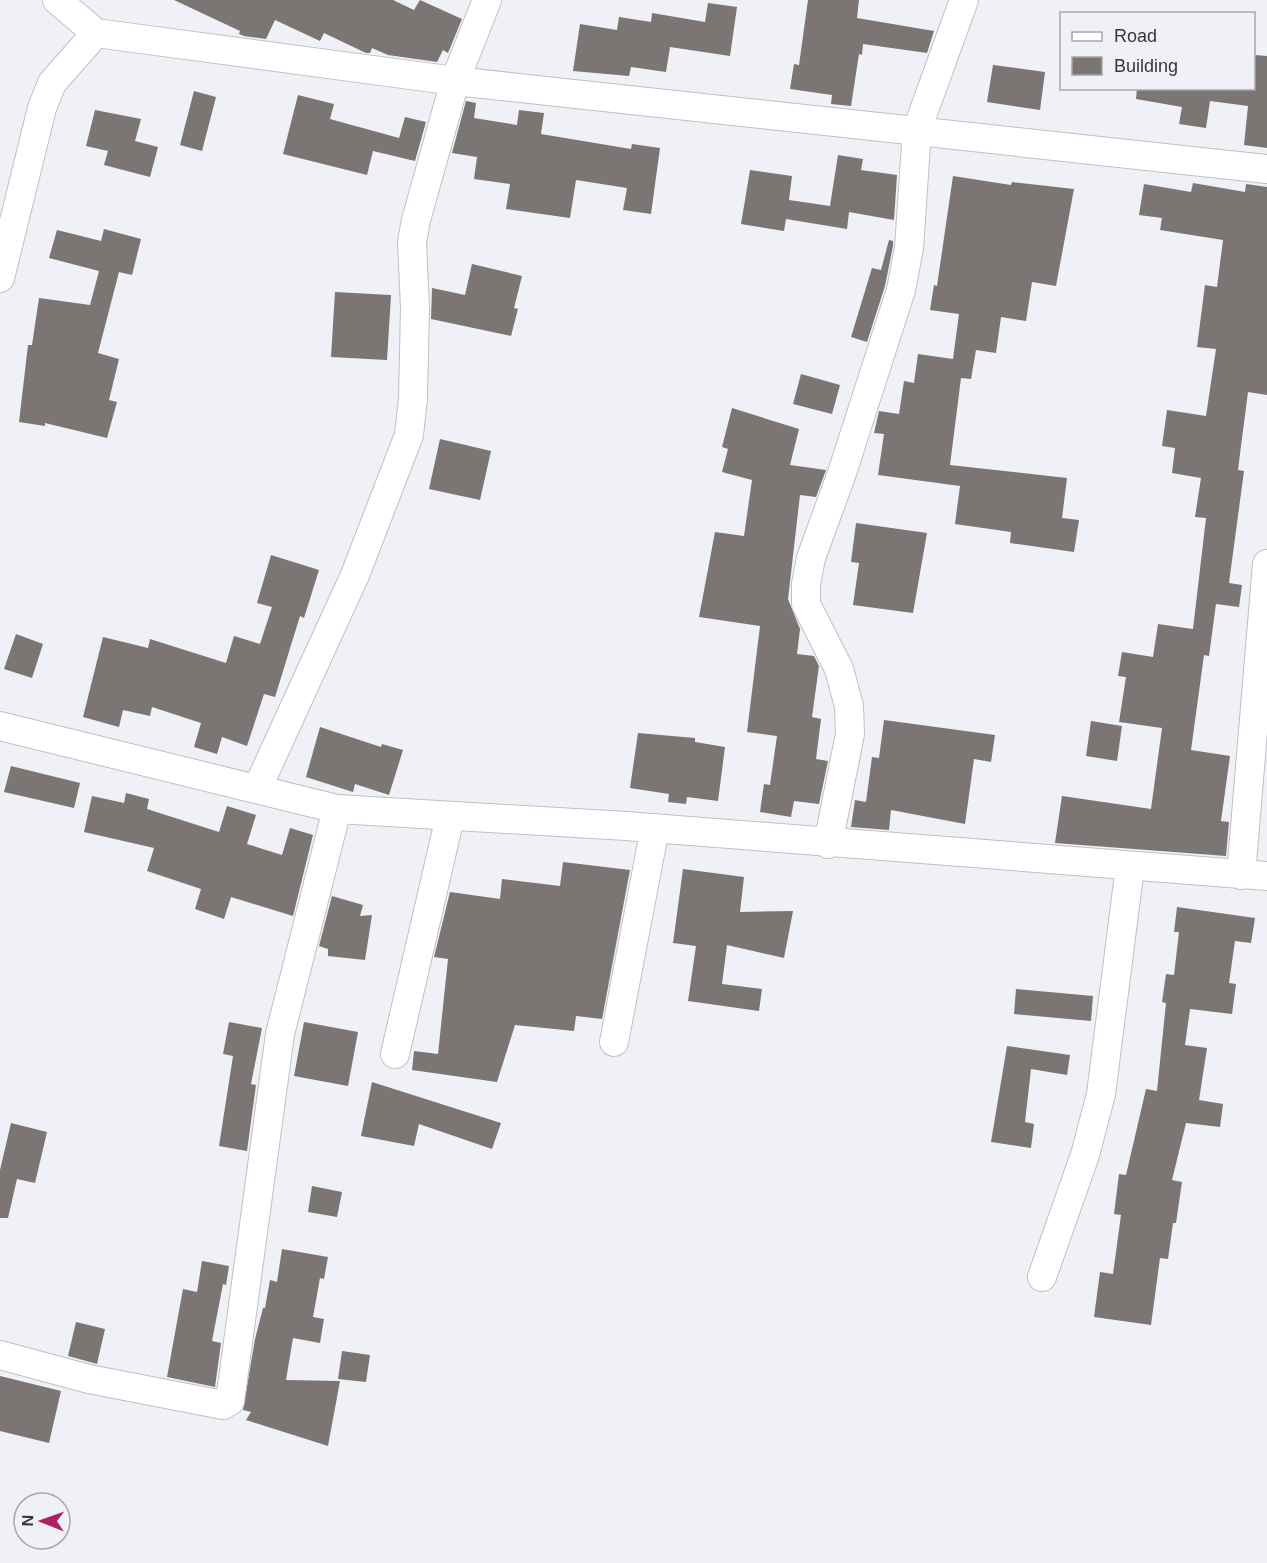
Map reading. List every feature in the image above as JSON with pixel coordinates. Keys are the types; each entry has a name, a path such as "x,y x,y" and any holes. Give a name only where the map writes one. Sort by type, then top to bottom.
{"street":[{"path":"57,0 96,33 455,81 1267,169"},
{"path":"257,789 355,575 409,435 413,398 415,319 412,242 416,220 455,81 487,0"},
{"path":"828,844 850,734 849,706 839,669 806,604 806,585 811,558 843,473 901,290 909,248 917,130 964,0"},
{"path":"0,279 42,108 52,83 96,33"},
{"path":"0,726 337,809 655,828 828,844 1254,876 1267,564"},
{"path":"0,1355 89,1379 223,1406 230,1401 280,1034 337,809"},
{"path":"395,1054 450,817"},
{"path":"614,1042 655,828"},
{"path":"1042,1277 1085,1155 1101,1094 1111,1034 1130,867"}],"building":[{"path":"174,0 393,0 414,10 420,0 462,19 448,53 443,50 437,62 388,55 372,48 370,53 366,53 324,33 320,41 275,20 266,39 244,36 239,34 240,31"},
{"path":"808,0 859,0 857,18 934,31 927,53 863,44 862,55 859,54 851,106 831,104 832,95 790,89 794,64 799,65"},
{"path":"708,3 737,7 730,56 670,47 666,72 631,67 629,76 573,71 580,24 617,30 619,17 651,22 652,13 705,22"},
{"path":"1255,55 1267,56 1267,148 1244,145 1248,106 1210,101 1206,128 1179,124 1182,107 1136,99 1137,90 1255,90"},
{"path":"993,65 1045,72 1040,110 987,102"},
{"path":"194,91 216,97 202,151 180,145"},
{"path":"298,95 334,104 330,119 399,138 405,117 426,122 415,161 373,151 367,175 283,154"},
{"path":"466,101 476,103 474,118 517,125 519,110 544,113 541,134 631,149 632,144 660,148 651,214 623,210 627,188 576,180 570,218 506,209 510,184 474,179 477,157 452,153"},
{"path":"95,110 141,119 135,141 158,147 150,177 104,165 108,151 86,146"},
{"path":"838,155 863,159 861,170 897,175 894,220 849,212 847,229 786,219 784,231 741,224 750,170 792,176 789,200 830,206"},
{"path":"953,176 1011,185 1012,182 1074,189 1056,286 1032,282 1026,321 1001,317 996,353 976,350 971,379 961,378 950,465 1067,478 1062,518 1079,520 1074,552 1010,543 1011,532 955,524 960,486 878,475 884,434 874,433 879,411 899,414 904,381 914,383 918,354 953,359 959,314 930,310 934,285 937,286"},
{"path":"1193,183 1245,192 1246,184 1267,187 1267,395 1248,392 1238,470 1244,471 1229,583 1242,585 1239,607 1216,604 1209,656 1204,655 1191,750 1230,756 1221,821 1229,822 1226,856 1055,843 1062,796 1151,809 1162,728 1119,722 1126,677 1118,676 1122,652 1153,657 1158,624 1193,629 1206,518 1195,517 1201,478 1172,473 1175,448 1162,446 1167,410 1206,416 1216,349 1197,347 1205,285 1217,287 1223,240 1160,230 1162,218 1139,215 1144,184 1191,192"},
{"path":"104,229 141,239 132,275 119,272 98,353 119,359 109,400 117,402 107,438 45,423 45,426 19,422 28,345 32,345 39,298 90,305 99,271 49,258 57,230 101,241"},
{"path":"889,240 893,241 893,246 885,286 867,342 851,337 872,268 881,270"},
{"path":"472,264 522,276 514,308 518,309 511,336 431,319 432,288 465,295"},
{"path":"335,292 391,295 387,360 331,357"},
{"path":"801,374 840,385 832,414 793,404"},
{"path":"732,408 799,429 790,465 826,470 816,497 800,495 788,599 800,629 797,654 814,656 819,666 812,717 821,719 816,759 828,761 819,804 794,801 791,817 760,812 764,784 770,785 777,736 747,732 760,626 699,617 715,532 744,536 752,480 722,472 728,449 722,447"},
{"path":"440,439 491,451 480,500 429,489"},
{"path":"856,523 927,533 913,613 853,605 859,563 851,562"},
{"path":"271,555 319,570 304,618 300,616 275,697 264,694 247,746 222,737 217,754 194,747 201,723 152,707 150,716 123,710 119,727 83,717 103,637 148,648 150,639 226,663 234,636 260,644 272,607 257,603"},
{"path":"16,634 43,644 32,678 4,669"},
{"path":"884,720 995,735 991,762 974,759 965,824 891,810 889,830 851,827 855,800 866,802 872,757 879,758"},
{"path":"1091,721 1122,726 1117,761 1086,756"},
{"path":"320,727 381,747 382,744 403,750 389,795 355,784 353,792 306,777"},
{"path":"638,733 695,738 695,742 725,747 718,801 687,797 686,804 668,802 669,794 630,788"},
{"path":"11,766 80,783 74,808 4,792"},
{"path":"126,793 149,799 147,809 219,832 227,806 256,815 247,844 282,855 290,828 313,835 293,916 231,897 224,919 195,909 201,889 147,871 154,848 84,832 92,796 124,803"},
{"path":"563,862 630,870 602,1019 576,1016 574,1031 515,1025 497,1082 412,1070 414,1051 438,1054 448,959 434,957 450,892 500,899 502,879 560,886"},
{"path":"683,869 744,877 740,912 793,911 784,958 727,945 722,984 762,989 759,1011 688,1001 696,946 673,943"},
{"path":"332,896 363,905 360,916 372,915 365,960 328,956 328,949 319,946"},
{"path":"1177,907 1255,918 1251,943 1235,941 1229,983 1236,984 1232,1014 1190,1009 1185,1045 1207,1048 1199,1100 1223,1104 1220,1127 1186,1123 1172,1180 1182,1182 1176,1223 1173,1223 1168,1259 1160,1258 1151,1325 1094,1317 1100,1272 1113,1274 1121,1215 1114,1214 1119,1174 1126,1175 1146,1089 1157,1091 1166,1003 1162,1002 1166,974 1174,975 1179,932 1174,932"},
{"path":"1016,989 1093,996 1091,1021 1014,1014"},
{"path":"229,1022 262,1028 251,1084 256,1085 247,1151 219,1146 233,1056 223,1054"},
{"path":"304,1022 358,1032 348,1086 294,1076"},
{"path":"1007,1046 1070,1055 1067,1075 1031,1069 1025,1122 1034,1124 1031,1148 991,1142"},
{"path":"372,1082 501,1123 492,1149 419,1124 414,1146 361,1136"},
{"path":"11,1123 47,1132 35,1183 17,1179 8,1218 0,1218 0,1170"},
{"path":"312,1186 342,1192 337,1217 308,1212"},
{"path":"282,1249 328,1257 324,1279 320,1278 313,1317 324,1319 320,1343 293,1338 286,1380 340,1381 328,1446 246,1420 251,1412 243,1410 255,1339 263,1308 265,1308 270,1280 277,1282"},
{"path":"202,1261 229,1266 226,1285 223,1284 212,1341 221,1343 215,1387 167,1377 183,1289 197,1292"},
{"path":"76,1322 105,1329 97,1364 68,1356"},
{"path":"342,1351 370,1355 366,1382 338,1379"},
{"path":"0,1376 61,1391 49,1443 0,1431"}]}
